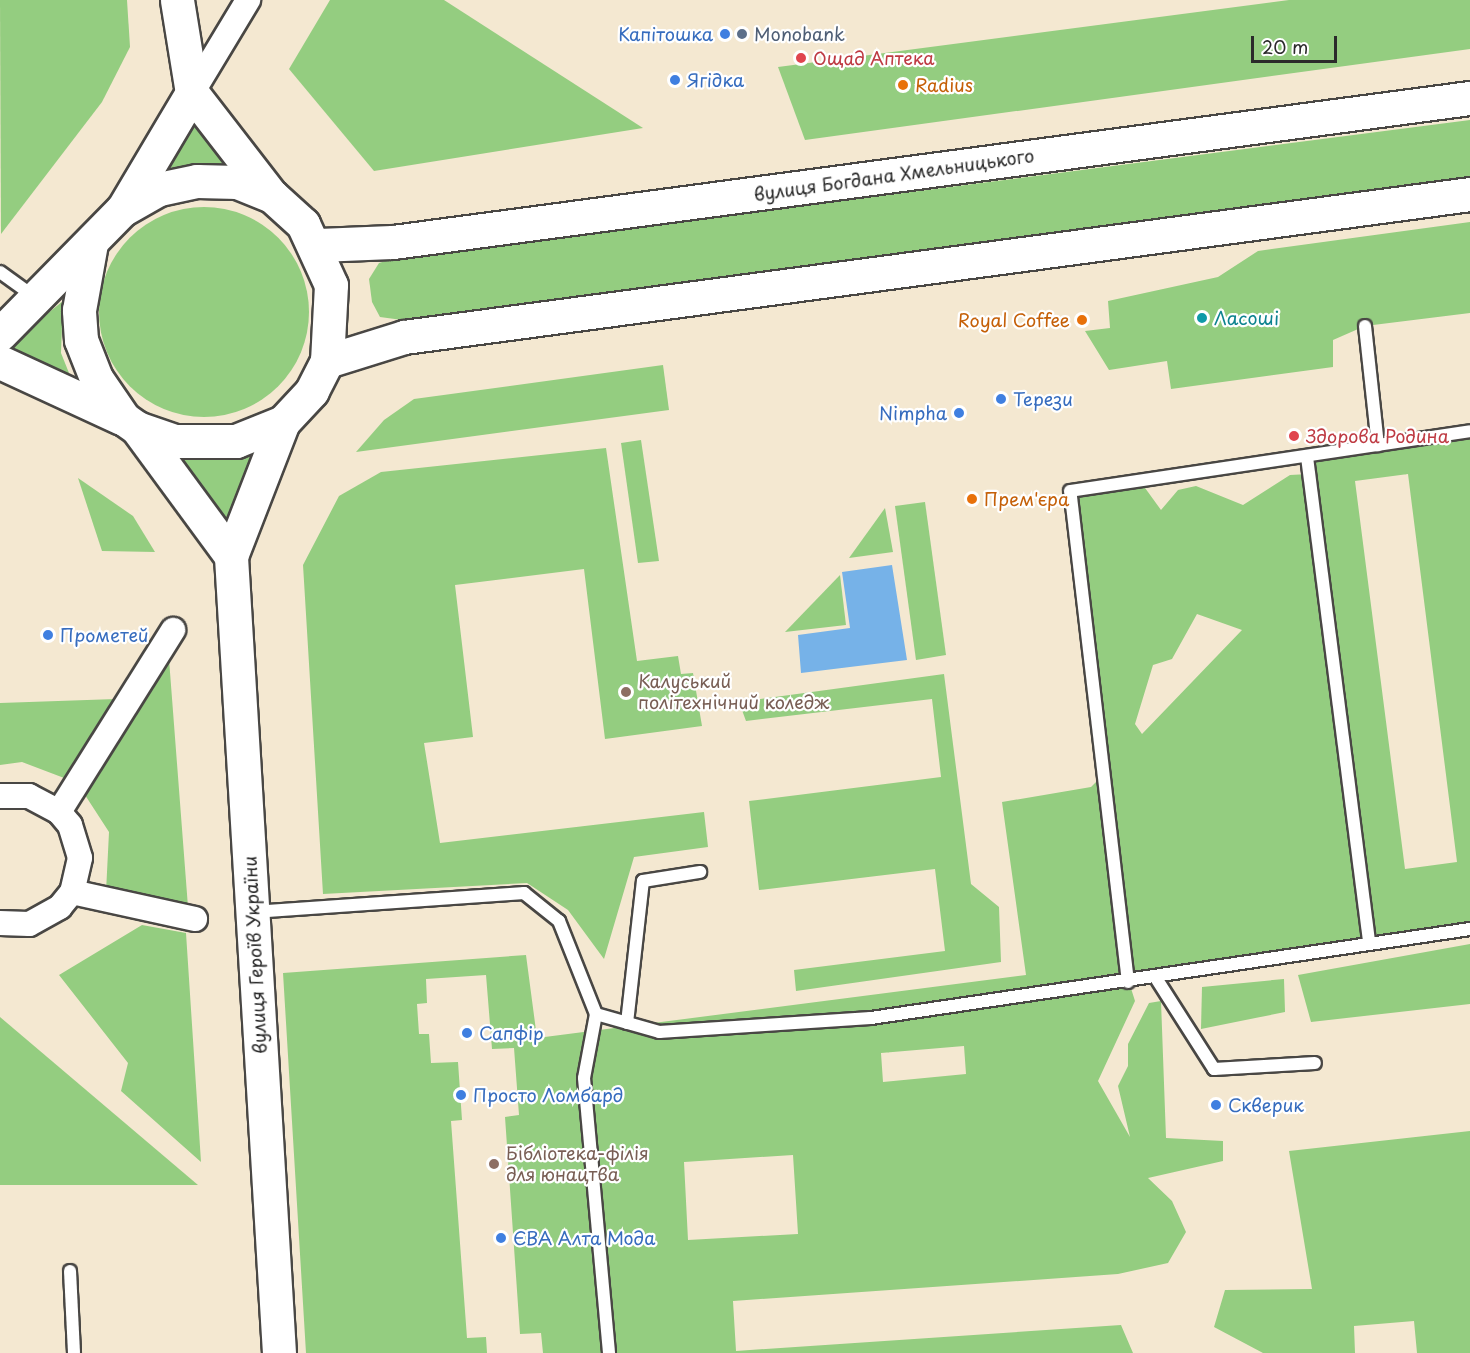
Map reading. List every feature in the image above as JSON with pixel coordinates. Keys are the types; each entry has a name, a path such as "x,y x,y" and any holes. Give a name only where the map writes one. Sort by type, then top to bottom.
{"main road":[{"path":"0,362 131,424 176,441 236,441 283,422 312,391 327,361 331,285 317,245 272,196 192,93 177,0"},
{"path":"0,334 39,300 122,210 192,93"},
{"name":"вулиця Богдана Хмельницького","path":"317,245 393,242 1470,98"},
{"path":"122,210 159,189 196,181 237,182 272,196"},
{"path":"327,361 404,337 1470,194"},
{"path":"91,243 79,310 81,340 96,378 231,556"},
{"name":"вулиця Героїв України","path":"279,1353 231,556 283,422"}],"street":[{"path":"192,93 248,0"},
{"path":"59,812 173,630"},
{"path":"0,796 29,796 59,812 70,825 80,858 72,892 46,917 0,923"},
{"path":"72,892 195,920"}],"lane":[{"path":"0,272 39,300"},
{"path":"1365,326 1378,445"},
{"path":"1128,982 1070,491 1470,431"},
{"path":"1308,457 1369,942"},
{"path":"627,1023 643,881 700,872"},
{"path":"252,912 524,893 559,921 596,1014 584,1078 609,1353"},
{"path":"596,1014 659,1032 871,1018 1156,978 1369,942 1470,928"},
{"path":"1156,978 1214,1069 1316,1063"},
{"path":"70,1271 74,1353"}],"green space":[{"path":"0,0 127,0 130,47 102,102 1,234"},
{"path":"330,0 444,0 643,128 374,171 289,69"},
{"path":"1289,0 1470,0 1470,49 805,140 778,67"},
{"path":"195,113 233,167 206,163 152,173"},
{"path":"1470,120 1470,177 402,320 380,317 372,302 369,279 379,263 392,259"},
{"path":"204,207 224,209 244,215 262,225 278,238 291,254 301,272 307,292 309,312 307,332 301,352 291,370 278,386 262,399 244,409 224,415 204,417 184,415 164,409 146,399 130,386 117,370 107,352 101,332 99,312 101,292 107,272 117,254 130,238 146,225 164,215 184,209"},
{"path":"1470,222 1470,313 1365,326 1333,340 1333,367 1171,389 1167,361 1109,370 1085,331 1110,328 1108,301 1218,277 1258,251"},
{"path":"63,301 61,353 71,378 1,351"},
{"path":"663,365 669,410 356,452 384,420 414,399"},
{"path":"1470,431 1470,929 1129,982 1135,1001 1098,1081 1130,1137 1118,1086 1128,1066 1128,1044 1149,1003 1161,1001 1166,1138 1223,1141 1223,1161 1148,1178 1172,1201 1186,1232 1168,1263 1118,1274 733,1301 736,1351 1121,1325 1133,1353 543,1353 541,1333 520,1334 505,1117 519,1115 514,1048 492,1049 486,975 426,979 427,1003 417,1004 419,1034 429,1034 431,1063 458,1062 462,1120 451,1121 467,1338 486,1337 487,1353 306,1353 283,973 526,955 537,1038 1026,975 1002,802 1091,787 1104,774 1070,491 1140,481 1161,510 1178,490 1196,486 1243,505 1290,475 1309,474 1307,457","holes":["1408,474 1457,862 1405,869 1355,481","1197,614 1242,630 1142,734 1135,724 1153,665 1172,659","964,1046 966,1074 883,1082 881,1053","793,1155 798,1234 688,1240 684,1162"]},
{"path":"641,440 659,561 638,563 621,443"},
{"path":"606,448 637,661 678,656 681,674 693,673 702,726 605,739 584,569 455,585 473,737 424,743 440,843 704,812 708,847 634,857 604,959 568,910 527,883 323,894 303,565 339,496 381,472"},
{"path":"259,450 225,531 175,458"},
{"path":"78,478 133,516 155,552 102,551"},
{"path":"925,502 946,655 916,660 895,506"},
{"path":"885,508 893,552 849,558"},
{"path":"840,575 846,625 785,632"},
{"path":"169,659 188,907 106,892 109,832 85,795"},
{"path":"944,674 971,884 999,907 1001,962 796,991 794,970 945,951 935,869 759,890 749,801 941,777 932,699 746,721 739,702"},
{"path":"116,699 72,781 22,762 0,765 0,703"},
{"path":"142,925 186,933 201,1162 121,1091 128,1063 59,975"},
{"path":"1470,944 1470,1004 1311,1022 1298,975"},
{"path":"1284,979 1285,1012 1201,1029 1202,987"},
{"path":"0,1017 198,1185 0,1185"},
{"path":"1470,1131 1470,1353 1417,1353 1414,1321 1354,1326 1355,1353 1263,1353 1214,1327 1225,1290 1312,1289 1289,1151"}],"water":[{"path":"892,565 907,660 801,673 798,635 850,628 842,572"}],"place":[{"name":"Капітошка","path":"725,34"},
{"name":"Monobank","path":"742,34"},
{"name":"Ощад Аптека","path":"801,58"},
{"name":"Ягідка","path":"675,80"},
{"name":"Radius","path":"903,85"},
{"name":"Ласоші","path":"1202,318"},
{"name":"Royal Coffee","path":"1082,320"},
{"name":"Терези","path":"1001,399"},
{"name":"Nimpha","path":"959,413"},
{"name":"Здорова Родина","path":"1294,436"},
{"name":"Прем'єра","path":"972,499"},
{"name":"Прометей","path":"48,635"},
{"name":"Калуський політехнічний коледж","path":"626,692"},
{"name":"Сапфір","path":"467,1033"},
{"name":"Просто Ломбард","path":"461,1095"},
{"name":"Скверик","path":"1216,1105"},
{"name":"Бібліотека-філія для юнацтва","path":"494,1164"},
{"name":"ЄВА Алта Мода","path":"501,1238"}]}
